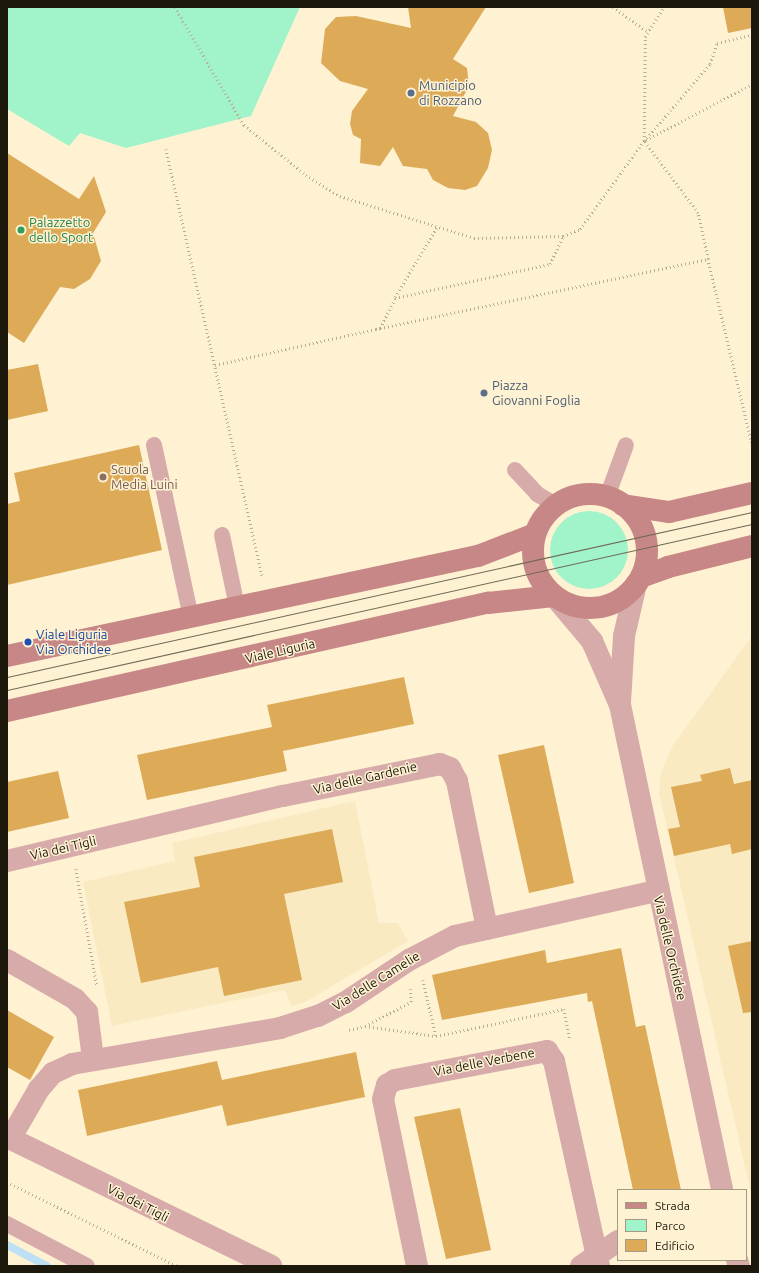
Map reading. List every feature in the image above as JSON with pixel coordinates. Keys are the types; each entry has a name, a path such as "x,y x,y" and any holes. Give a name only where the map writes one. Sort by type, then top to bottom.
{"main road":[{"path":"7,656 478,556 535,534 556,505 572,497 615,501 669,512 752,493"},
{"path":"615,501 635,517 645,536 647,549 638,581"},
{"path":"535,534 535,569 554,596 570,605 588,608 607,606 623,598 638,581 668,567 752,546"},
{"name":"Viale Liguria","path":"7,711 488,603 554,596"}],"street":[{"name":"Via delle Orchidee","path":"620,705 624,636 638,581"},
{"name":"Via delle Orchidee","path":"554,596 592,641 620,705 657,891 722,1189"},
{"name":"Via delle Gardenie","path":"118,835 422,765 440,764 450,768 457,781 487,929"},
{"name":"Via dei Tigli","path":"7,861 118,835"},
{"name":"Via delle Camelie","path":"8,1138 53,1073 93,1059 280,1028 318,1016 346,1002 430,947 455,936 657,891"},
{"path":"7,960 75,999 87,1012 93,1059"},
{"name":"Via delle Verbene","path":"417,1266 382,1099 387,1085 395,1080 534,1052 546,1051 554,1060 592,1262"},
{"name":"Via dei Tigli","path":"8,1138 271,1266"},
{"path":"592,1262 617,1242"}],"lane":[{"path":"154,445 191,617"},
{"path":"615,501 626,445"},
{"path":"515,470 537,494 556,505"},
{"path":"222,536 236,607"},
{"path":"7,1224 87,1266"}],"path":[{"path":"175,7 244,125 306,175 340,196 437,228 474,238 563,236 580,229 644,141 710,64 717,43 752,35"},
{"path":"612,7 648,32"},
{"path":"664,7 645,37 644,141 698,213 752,444"},
{"path":"644,141 752,84"},
{"path":"166,149 263,580"},
{"path":"376,329 380,328 395,298 437,228"},
{"path":"395,298 550,264 563,236"},
{"path":"215,365 376,329 708,259"},
{"path":"72,846 99,995"},
{"path":"422,972 436,1036"},
{"path":"7,1182 177,1266"}],"shaded area":[{"path":"752,636 752,1197 659,793 661,773 673,745"},
{"path":"355,801 379,923 398,923 408,941 305,1002 291,1006 285,990 112,1026 83,882 175,861 172,843"}],"green space":[{"path":"7,7 300,7 251,116 126,148 80,133 69,146 7,109"},
{"path":"589,511 604,514 617,522 625,535 628,550 625,565 617,578 604,586 589,589 574,586 561,578 553,565 550,550 553,535 561,522 574,514"}],"building":[{"name":"Municipio di Rozzano","path":"408,7 486,7 453,59 467,68 469,86 453,116 476,122 488,133 492,150 488,168 477,186 465,190 448,188 433,180 427,169 403,166 393,147 380,166 360,163 361,139 353,135 350,124 352,111 368,89 340,81 321,63 325,29 336,17 356,16 411,28"},
{"path":"723,7 752,7 752,28 728,33"},
{"path":"7,153 79,199 94,176 106,212 93,233 101,261 90,279 74,289 60,287 24,343 7,332"},
{"path":"38,364 48,411 7,420 7,370"},
{"name":"Scuola Media Luini","path":"139,445 162,550 7,585 7,504 20,501 14,473"},
{"path":"404,677 414,724 283,751 287,771 147,800 137,755 272,727 267,705"},
{"path":"544,745 574,883 529,893 498,755"},
{"path":"730,768 734,784 752,780 752,849 732,854 730,844 674,856 668,829 680,827 671,787 702,781 700,775"},
{"path":"58,771 69,818 7,832 7,782"},
{"path":"332,829 343,882 284,894 302,980 224,996 218,967 141,983 124,902 200,887 194,857"},
{"path":"752,941 752,1012 743,1013 728,946"},
{"path":"621,948 636,1027 645,1025 681,1189 633,1189 592,1001 588,1002 587,993 442,1020 432,975 545,950 547,963"},
{"path":"7,1010 54,1037 30,1080 7,1067"},
{"path":"356,1052 365,1097 227,1126 222,1105 87,1136 78,1090 217,1061 222,1080"},
{"path":"460,1108 491,1250 446,1259 414,1117"}],"waterway":[{"path":"7,1245 47,1266"}],"tram line":[{"path":"7,677 752,512"},
{"path":"7,690 752,524"}],"place":[{"name":"Municipio di Rozzano","path":"411,93"},
{"name":"Palazzetto dello Sport","path":"21,230"},
{"name":"Piazza Giovanni Foglia","path":"484,393"},
{"name":"Scuola Media Luini","path":"103,477"},
{"name":"Viale Liguria Via Orchidee","path":"28,642"}]}
